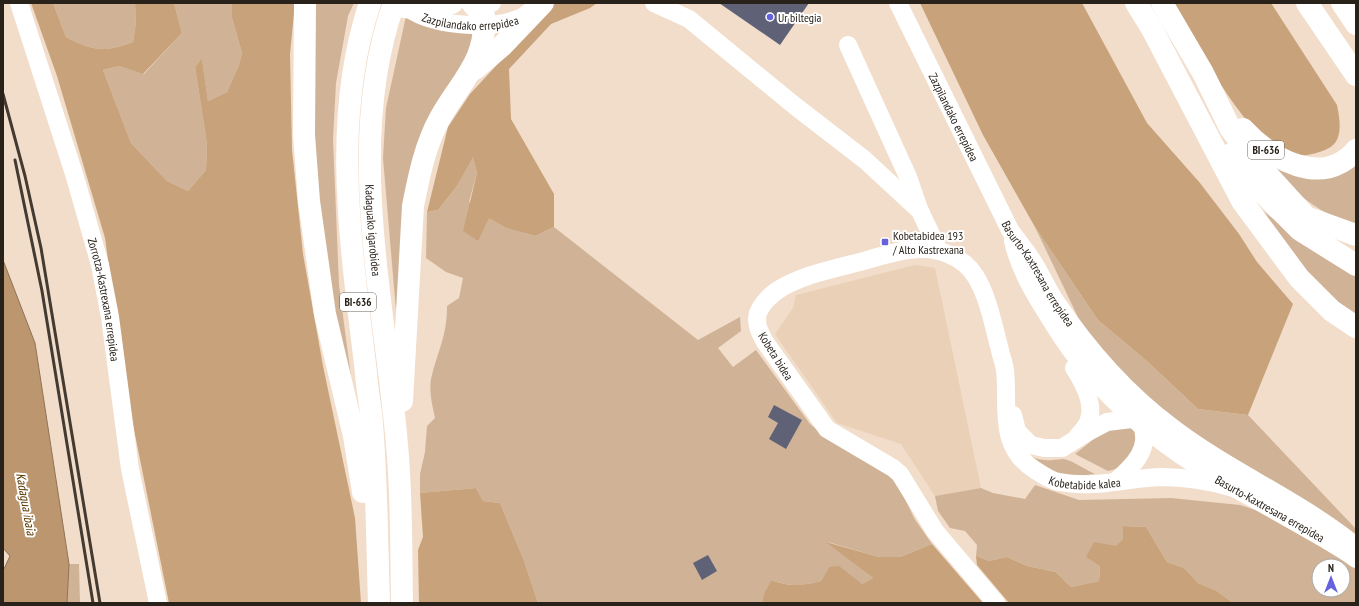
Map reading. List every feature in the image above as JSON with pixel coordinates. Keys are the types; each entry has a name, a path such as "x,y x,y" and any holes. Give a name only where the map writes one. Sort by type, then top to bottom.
{"highway":[{"path":"305,3 304,135 315,246 326,314 354,436 364,505 378,576"},
{"name":"Kadaguako igarobidea","path":"370,3 357,49 351,88 347,132 347,156 352,254 372,424 379,603"},
{"path":"397,4 430,11 452,3"},
{"path":"397,446 402,404 413,206 426,149 439,118 469,73 483,46 485,24 484,16 472,3"},
{"path":"469,73 502,46 542,3"},
{"path":"1136,3 1156,37 1242,201 1299,278 1332,311 1356,327"},
{"name":"BI-636","path":"1162,3 1203,74 1232,117 1255,142 1284,162 1312,168 1330,167 1348,159 1356,150"},
{"path":"1307,3 1356,74"},
{"path":"1342,3 1356,24"},
{"name":"Kadaguako igarobidea","path":"397,4 386,30 378,71 372,115 370,163 374,235 397,446 402,603"},
{"path":"1156,37 1252,182 1300,230 1356,265"},
{"path":"1203,74 1230,128 1256,163 1306,217 1356,235"}],"street":[{"name":"Zorrotza-Kastrexana errepidea","path":"19,3 73,170 100,265 110,317 130,469 158,603"},
{"name":"Zazpilandako errepidea","path":"397,4 418,14 447,23 485,24 498,23 520,18 542,3"},
{"path":"654,3 689,19 789,101 865,160 920,211"},
{"name":"Zazpilandako errepidea","path":"898,3 1010,230"},
{"path":"848,45 908,177 920,211 939,251"},
{"name":"Basurto-Kaxtresana errepidea","path":"1010,230 1018,262 1050,318 1079,364 1138,422 1183,458 1284,515 1356,559"},
{"name":"Basurto-Kaxtresana errepidea","path":"1010,230 1031,259 1054,298 1091,348 1123,384 1173,428 1248,476 1308,511 1356,546"},
{"name":"Kobeta bidea","path":"996,603 935,531 900,474 893,468 838,436 820,422 765,342 757,323 758,314 762,305 777,290 797,280 901,251 925,249 939,251 966,265 978,281 993,321 1005,367 1006,387"},
{"path":"1050,318 1064,352 1084,386 1090,403 1089,421 1077,438"},
{"path":"1091,348 1095,367 1132,407 1138,422"},
{"path":"1006,387 1017,431 1031,445 1044,448 1062,448 1107,422 1151,422 1224,472 1248,476"},
{"name":"Kobetabide kalea","path":"1006,387 1004,410 1009,436 1016,454 1033,469 1057,482 1081,484 1115,482 1138,459 1144,443 1138,422"},
{"path":"1115,482 1146,478 1182,477 1200,479 1234,488"}],"shaded area":[{"path":"31,3 53,3 66,37 91,48 106,49 123,46 133,42 136,22 135,3 174,3 182,33 143,74 119,66 103,70 131,143 167,181 188,191 206,170 207,144 195,67 202,59 208,101 227,92 239,65 242,53 232,18 232,3 295,3 290,54 292,150 303,254 323,366 355,518 361,603 169,603 127,395 105,238 57,76"},
{"path":"53,3 135,3 136,22 133,42 114,48 99,49 91,48 75,42 66,37"},
{"path":"174,3 232,3 232,18 242,53 239,65 227,92 208,101 202,60 195,67 207,144 206,170 188,191 167,181 131,143 103,70 119,66 144,74 182,33"},
{"path":"312,3 354,3 348,16 336,83 333,139 339,285 354,400 335,323 317,204 312,124"},
{"path":"554,3 597,3 590,8 551,24 509,69 511,119 554,194 554,227 535,236 507,228 489,218 478,241 463,231 477,173 473,157 457,186 438,210 427,212 448,127 470,94"},
{"path":"920,3 1082,3 1147,123 1200,183 1239,234 1257,262 1293,304 1248,415 1198,409 1148,362 1098,320 1035,227 983,135"},
{"path":"1173,3 1271,3 1337,105 1340,130 1336,141 1332,146 1311,154 1294,155 1277,149 1260,134 1242,114 1225,91"},
{"path":"406,16 476,33 412,188 396,311 383,158 386,108"},
{"path":"473,156 477,173 469,202 493,220 507,227 535,236 554,227 698,340 740,317 741,331 718,348 733,367 756,350 810,424 825,436 896,479 914,518 932,544 900,557 879,557 828,542 873,578 862,584 829,567 821,581 814,583 790,585 771,580 764,593 762,603 538,603 523,558 500,503 483,501 476,488 420,493 420,474 425,452 427,426 435,418 431,396 431,380 446,325 447,306 459,298 463,278 446,272 426,258 427,212 438,210 457,186"},
{"path":"1265,161 1282,171 1298,176 1356,163 1356,225 1317,208 1285,182"},
{"path":"1260,209 1311,247 1356,276 1356,317 1310,278"},
{"path":"1035,227 1098,320 1148,362 1198,409 1248,415 1356,529 1356,540 1173,420 1114,366 1086,334"},
{"path":"915,265 935,268 981,488 935,496 901,444 837,423 775,334 793,308 796,295"},
{"path":"1130,427 1136,436 1135,446 1126,461 1118,468 1108,471 1075,454 1104,431"},
{"path":"1032,457 1044,460 1063,459 1095,474 1075,476 1050,473"},
{"path":"1035,485 1079,500 1171,498 1240,505 1268,514 1342,558 1311,558 1311,598 1351,598 1351,563 1356,566 1356,603 1233,603 1217,591 1198,583 1184,568 1167,562 1146,527 1123,526 1123,539 1100,566 1099,581 1071,587 1056,572 1027,566 1007,557 989,561 976,556 977,545 965,531 950,528 938,511 935,496 981,488 993,493 1025,499"},
{"path":"476,488 483,501 500,503 523,558 538,603 419,603 418,550 423,537 420,493"},
{"path":"1123,526 1146,527 1167,562 1184,568 1198,583 1217,591 1233,603 1009,603 977,565 976,556 989,561 1007,557 1027,566 1056,572 1071,587 1099,581 1100,566 1086,557 1094,542 1116,546 1123,539"},
{"path":"826,542 879,557 900,557 932,544 983,603 762,603 764,593 771,580 790,585 814,583 821,581 829,567 839,566 862,584 873,578"},
{"path":"69,564 79,564 80,603 67,603"}],"water":[{"name":"Kadagua ibaia","path":"3,260 35,343 69,564 67,603 3,603 3,571 10,556 3,548"}],"building":[{"name":"Ur biltegia","path":"719,3 809,3 780,45"},
{"path":"774,405 802,420 786,449 769,439 778,423 768,417"},
{"path":"708,555 717,571 702,580 693,563"}],"railway":[{"path":"3,94 25,176 41,248 100,603"},
{"path":"15,160 42,291 93,603"}],"place":[{"name":"Ur biltegia","path":"770,17"},
{"name":"Kobetabidea 193 / Alto Kastrexana","path":"885,242"}]}
